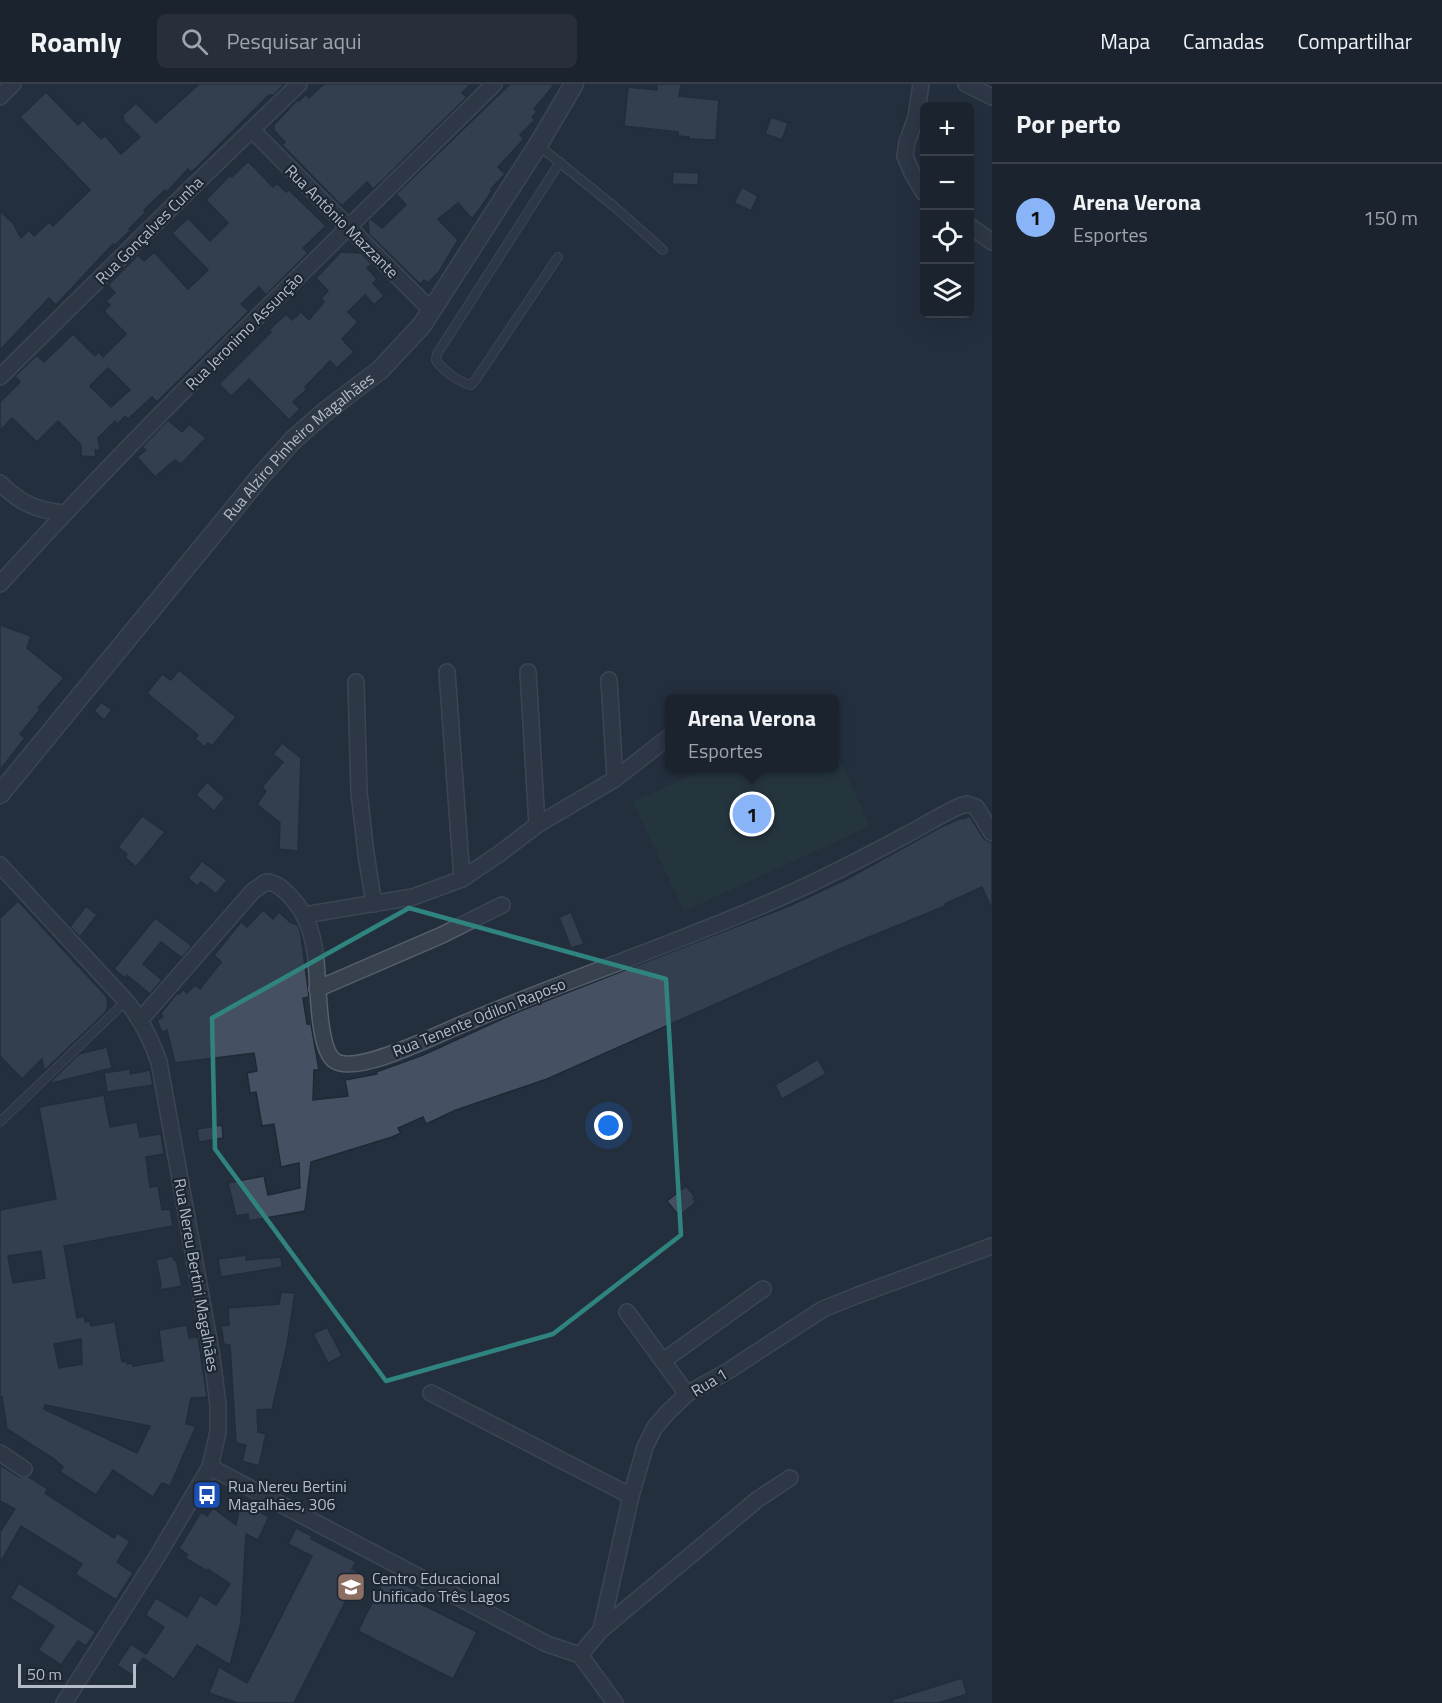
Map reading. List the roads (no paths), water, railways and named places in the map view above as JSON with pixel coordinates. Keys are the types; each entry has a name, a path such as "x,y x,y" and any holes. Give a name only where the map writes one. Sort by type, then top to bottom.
{"street":[{"path":"0,97 13,84"},
{"name":"Rua Gonçalves Cunha","path":"0,377 299,84"},
{"name":"Rua Jeronimo Assunção","path":"0,584 63,513 238,336 494,84"},
{"name":"Rua Alziro Pinheiro Magalhães","path":"0,794 260,477 293,441 326,411 380,370 401,350 432,311 538,145 574,84"},
{"path":"920,186 905,156 907,142 916,117 921,84"},
{"path":"966,84 992,97"},
{"name":"Rua Antônio Mazzante","path":"252,130 432,311"},
{"path":"974,229 992,242"},
{"path":"0,483 10,494 25,504 41,511 63,513"},
{"path":"447,672 462,879"},
{"path":"528,672 537,825"},
{"path":"609,680 615,779"},
{"path":"356,682 360,792 374,904"},
{"path":"304,915 413,897 462,879 537,825 615,779 665,739"},
{"name":"Rua Tenente Odilon Raposo","path":"141,1019 266,882 278,885 297,903 304,915 315,952 323,1038 327,1051 336,1061 343,1064 361,1064 763,905 967,804 976,807 992,832"},
{"name":"Rua Nereu Bertini Magalhães","path":"0,865 141,1019 159,1062 212,1357 218,1405 218,1432 210,1467 158,1556 64,1703"},
{"path":"317,988 400,954 502,905"},
{"name":"Rua 1","path":"580,1655 601,1630 630,1496 645,1447 655,1427 668,1412 687,1394 728,1371 823,1309 992,1246"},
{"path":"663,1361 763,1289"},
{"path":"627,1312 687,1394"},
{"path":"431,1394 630,1496"},
{"path":"0,1453 24,1469"},
{"path":"210,1467 547,1644 580,1655 615,1703"},
{"path":"601,1630 750,1505 790,1478"}],"lane":[{"path":"538,145 663,250"},
{"path":"558,256 471,385 463,383 439,365 436,360 437,354 560,162"},
{"path":"0,1122 126,1001"}],"place":[{"name":"Arena Verona","path":"752,814"},
{"name":"Rua Nereu Bertini Magalhães, 306","path":"207,1495"},
{"name":"Centro Educacional Unificado Três Lagos","path":"351,1587"}]}
